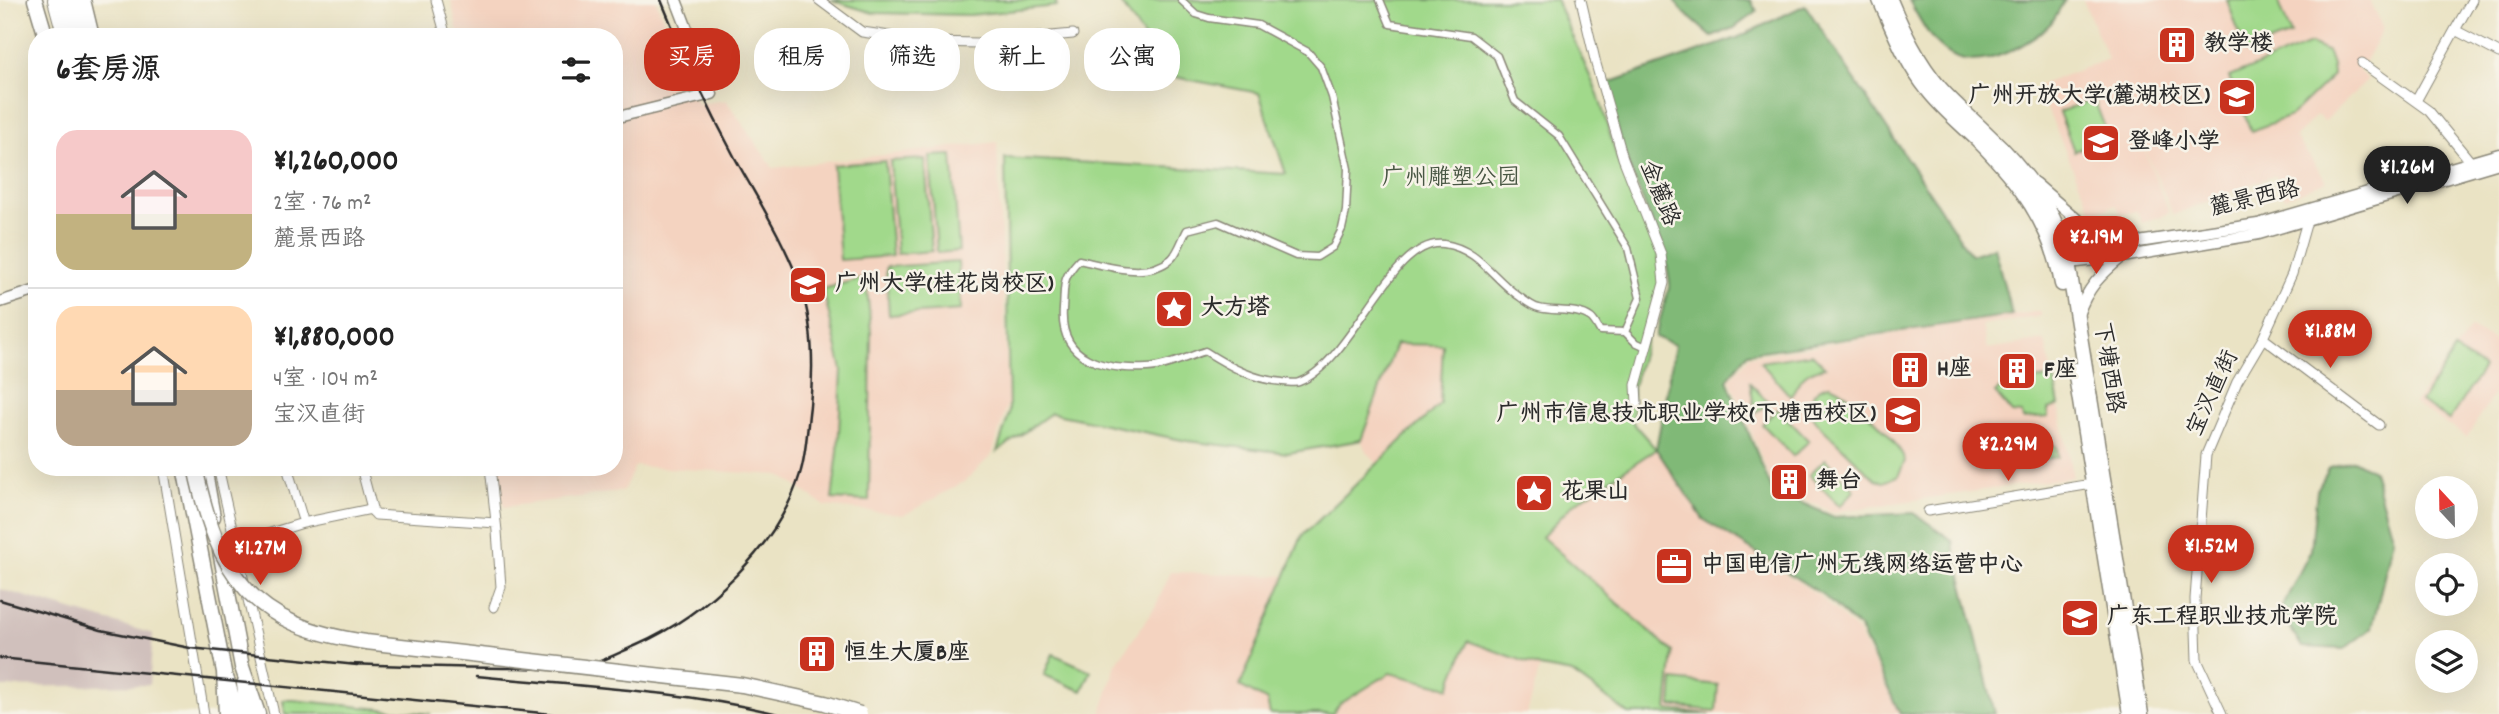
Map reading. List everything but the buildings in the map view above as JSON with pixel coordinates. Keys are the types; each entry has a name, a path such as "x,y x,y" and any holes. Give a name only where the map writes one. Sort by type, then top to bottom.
{"highway":[{"path":"56,0 64,28"}],"main road":[{"path":"35,0 43,28"},
{"path":"69,0 76,28"},
{"path":"83,0 90,28"},
{"name":"下塘西路","path":"1880,0 1919,79 2015,181 2064,259 2092,484 2130,714"},
{"name":"下塘西路","path":"1890,0 1911,45 1938,86 2022,172 2045,206 2064,259 2077,317 2141,714"},
{"path":"186,476 224,672 237,714"},
{"path":"197,476 212,532 232,573 265,606 300,626 327,635 366,642 742,685 825,703 860,714"},
{"path":"206,476 242,667 248,714"},
{"path":"242,667 258,714"},
{"path":"224,672 226,714"}],"street":[{"path":"436,0 444,28"},
{"path":"623,116 712,94 676,0"},
{"path":"819,0 862,32 932,42 977,43 1073,34"},
{"path":"1181,0 1196,13 1209,18 1258,25 1308,52 1321,67 1332,97 1348,169 1346,211 1342,229 1332,247 1317,257 1296,256 1218,222 1187,230 1172,259 1150,270 1079,260 1065,275 1062,316 1067,341 1076,353 1102,365 1149,368 1205,352 1229,366 1266,381 1298,383 1332,360 1404,260 1424,246 1443,244 1465,250 1514,293 1537,308 1564,310 1591,318 1600,331 1625,332 1635,342 1646,347"},
{"path":"1380,0 1390,24 1471,36 1497,56 1516,101 1559,136 1628,248 1640,298 1625,332"},
{"name":"金麓路","path":"1581,0 1623,158 1661,254 1664,283 1636,384 1637,404"},
{"path":"2416,101 2472,0"},
{"path":"2455,30 2499,53"},
{"path":"2362,63 2429,111 2470,161"},
{"name":"麓景西路","path":"2064,259 2124,244 2258,224 2499,154"},
{"name":"麓景西路","path":"2064,259 2123,257 2238,239 2499,163"},
{"path":"2022,172 2087,228 2124,244"},
{"name":"宝汉直街","path":"2222,714 2197,660 2195,599 2206,455 2237,382 2263,338 2292,274 2307,221"},
{"path":"2077,317 2085,295 2094,281 2123,257"},
{"path":"0,302 28,293"},
{"path":"2263,338 2379,425"},
{"path":"164,476 204,714"},
{"path":"220,476 274,714"},
{"path":"291,476 302,517"},
{"path":"363,476 373,512"},
{"path":"490,476 501,587 494,607"},
{"path":"1928,511 2092,484"},
{"path":"235,544 316,520 371,509 376,515 496,523"}],"shaded area":[{"name":"广州大学(桂花岗校区)","path":"451,0 656,0 666,28 644,28 644,91 690,91 698,104 726,100 773,168 997,142 1008,402 992,455 964,482 904,515 825,506 780,475 635,466 623,491 504,507 498,476 623,476 623,28 457,28"},
{"name":"广州开放大学(麓湖校区)","path":"2083,0 2370,0 2383,29 2359,71 2368,80 2324,122 2317,115 2295,137 2327,181 2285,198 2275,175 2173,215 2139,135 2169,213 2142,223 2137,211 2122,214 2116,205 2093,214 2037,86 2108,59"},
{"name":"广州市信息技术职业学校(下塘西校区)","path":"2041,311 2041,316 1982,326 1987,349 2045,340 2073,477 1833,512 1773,486 1730,379 1750,356"},
{"path":"2471,328 2499,343 2499,385 2467,437 2414,404"},
{"path":"1396,344 1443,345 1440,404 1377,464 1361,440"},
{"name":"中国电信广州无线网络运营中心","path":"1656,449 1703,519 1818,595 1858,632 1899,714 1711,714 1667,710 1542,537 1572,505"},
{"path":"1171,572 1285,576 1240,686 1267,702 1270,714 1101,714 1116,664 1155,607"},
{"path":"0,589 153,634 149,685 0,687"},
{"path":"1468,640 1540,667 1527,714 1332,714 1340,704 1390,673 1448,688"}],"green space":[{"path":"831,0 1055,0 1057,6 970,15 873,13"},
{"name":"广州雕塑公园","path":"1119,0 1556,0 1598,94 1617,158 1659,254 1662,283 1633,386 1633,423 1656,449 1572,505 1542,537 1673,652 1667,710 1711,714 1629,714 1572,673 1540,667 1468,641 1449,688 1390,673 1340,704 1332,714 1270,714 1267,701 1240,686 1302,536 1440,404 1443,345 1396,344 1361,440 1288,453 1187,441 1051,413 997,452 1009,414 1005,158 1286,174 1259,93 1180,78 1180,28 1138,28"},
{"path":"1675,0 1750,0 1757,11 1734,28 1712,37 1680,9"},
{"path":"1909,0 2065,0 2051,23 2032,39 1994,57 1968,61 1949,54 1934,41"},
{"path":"2227,0 2278,0 2291,35 2246,52"},
{"path":"1805,5 1971,255 1994,247 2012,315 1748,353 1727,380 1772,490 1834,517 1914,513 1952,540 1995,714 1900,714 1860,629 1823,595 1703,519 1656,449 1675,345 1655,337 1670,284 1665,254 1625,157 1606,84 1737,38"},
{"path":"2310,44 2327,51 2333,75 2291,116 2251,131 2229,77"},
{"path":"2094,99 2109,138 2074,151 2059,112"},
{"path":"952,155 959,251 937,253 930,156"},
{"path":"925,159 932,251 897,254 890,161"},
{"path":"885,161 892,256 840,260 833,165"},
{"path":"958,262 961,310 889,315 886,267"},
{"path":"866,277 871,332 869,501 832,499 838,452 842,370 823,289"},
{"path":"2455,350 2483,368 2449,420 2421,402"},
{"path":"1812,354 1825,367 1803,377 1791,397 1760,362"},
{"path":"2054,377 2059,406 2048,409 2048,417 2023,419 2022,414 2012,413 1995,393 2006,384"},
{"path":"1750,383 1770,404 1755,412"},
{"path":"1829,385 1860,406 1894,442 1905,461 1898,476 1884,482 1876,480 1816,422 1810,410 1811,399 1817,390"},
{"path":"1778,409 1809,441 1793,456 1762,424"},
{"path":"2047,441 2057,447 2058,457 2002,465 2001,457 2016,453 2024,443"},
{"path":"1825,459 1855,490 1840,506 1809,475"},
{"path":"2353,460 2373,471 2393,539 2372,628 2344,649 2302,647 2280,611 2311,550 2317,490 2330,467"},
{"path":"1053,654 1091,671 1082,691 1044,675"},
{"path":"1673,680 1718,685 1716,711 1671,706"},
{"path":"283,700 293,700 431,714 285,714"}],"railway":[{"path":"350,664 563,669 600,662 663,632 713,597 757,552 789,501 804,457 811,391 812,360 808,314 800,285 786,252 715,119 661,0"},
{"path":"0,600 101,630 190,648 357,665"},
{"path":"0,658 552,714"},
{"path":"476,676 665,694 778,714"}],"place":[{"name":"教学楼","path":"2177,45"},
{"name":"广州开放大学(麓湖校区)","path":"2237,97"},
{"name":"登峰小学","path":"2101,143"},
{"name":"广州大学(桂花岗校区)","path":"808,285"},
{"name":"大方塔","path":"1174,309"},
{"name":"H座","path":"1910,370"},
{"name":"F座","path":"2017,371"},
{"name":"广州市信息技术职业学校(下塘西校区)","path":"1903,415"},
{"name":"舞台","path":"1789,482"},
{"name":"花果山","path":"1534,493"},
{"name":"中国电信广州无线网络运营中心","path":"1674,566"},
{"name":"广东工程职业技术学院","path":"2080,618"},
{"name":"恒生大厦B座","path":"817,654"}]}
